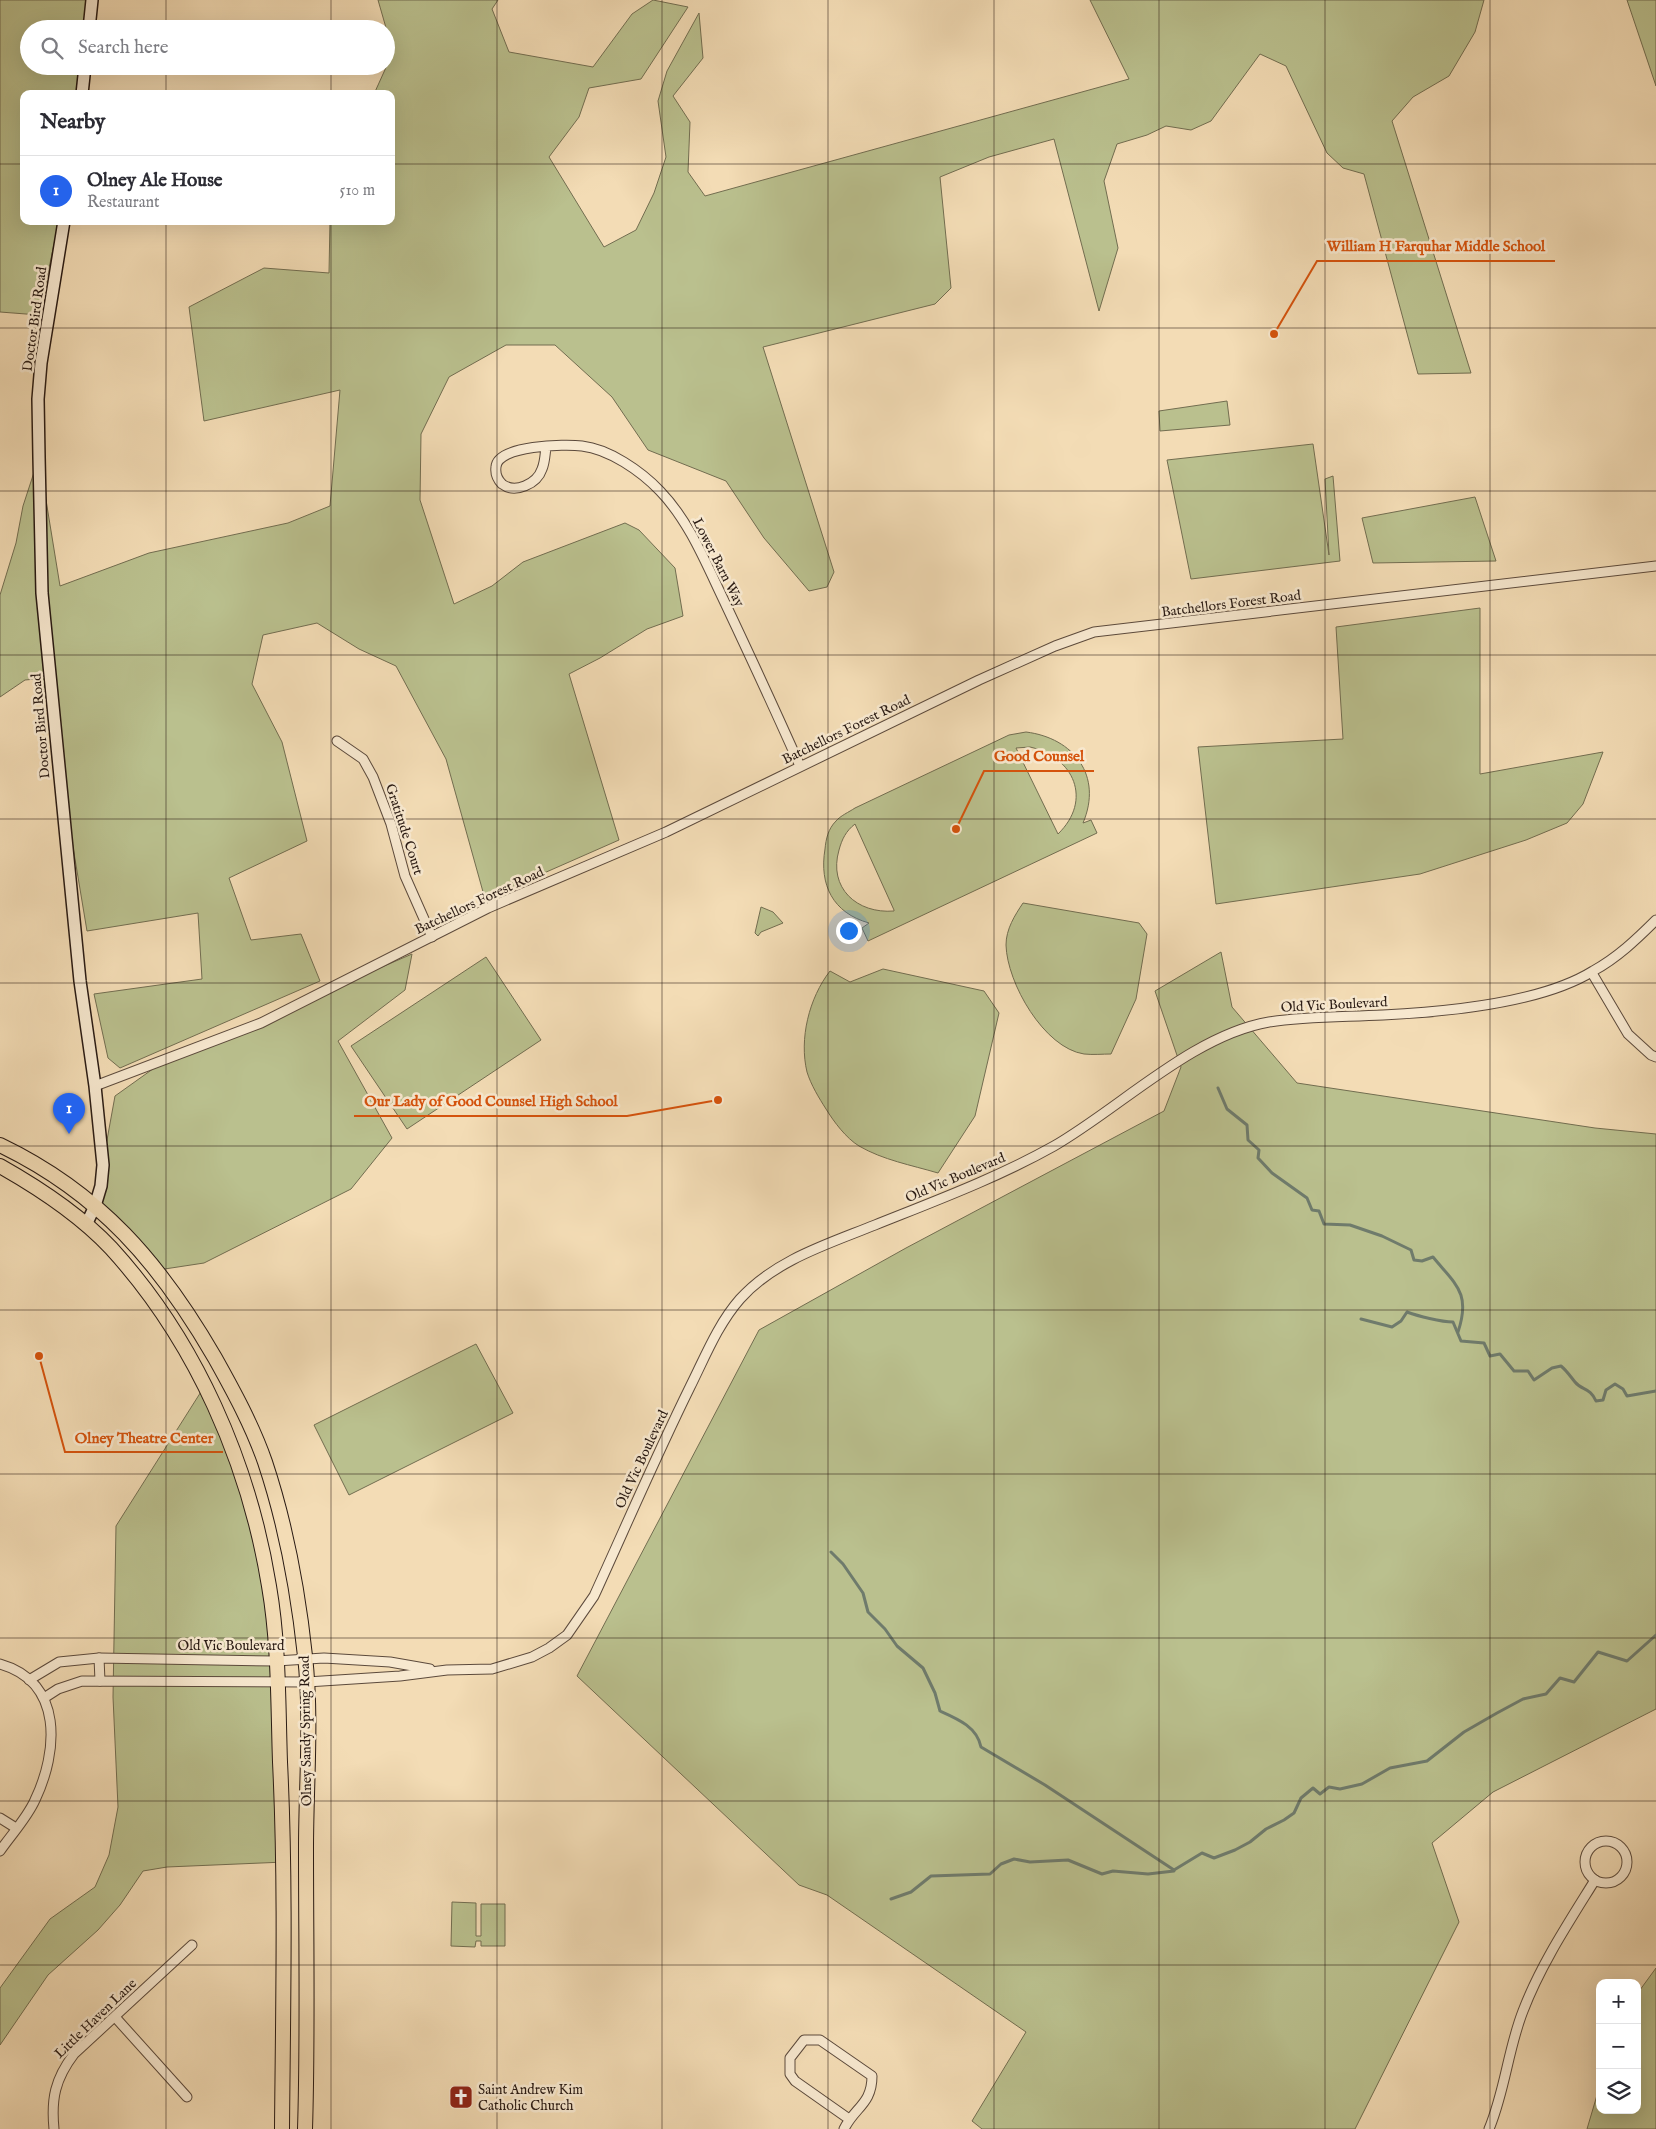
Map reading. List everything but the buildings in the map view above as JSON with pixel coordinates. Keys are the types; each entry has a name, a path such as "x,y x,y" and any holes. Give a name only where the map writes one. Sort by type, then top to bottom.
{"main road":[{"path":"90,20 92,0"},
{"path":"82,90 84,75"},
{"name":"Doctor Bird Road","path":"63,225 41,364 38,399 42,593 80,981 96,1086 103,1164 101,1186 95,1206 86,1225"},
{"name":"Olney Sandy Spring Road","path":"0,1145 47,1170 95,1206 158,1270 190,1317 242,1406 264,1460 292,1564 307,1682 308,2034 305,2129"},
{"name":"Olney Sandy Spring Road","path":"0,1166 51,1199 86,1225 120,1259 167,1323 193,1364 220,1417 241,1471 264,1556 275,1628 285,1862 282,2129"}],"street":[{"name":"Lower Barn Way","path":"546,447 542,470 537,479 519,488 509,488 500,483 495,474 496,463 501,457 517,450 546,447 583,446 603,452 623,463 660,490 678,514 703,556 800,766"},
{"name":"Batchellors Forest Road","path":"96,1086 260,1022 488,908 666,832 979,680 1055,646 1094,632 1656,566"},
{"name":"Gratitude Court","path":"338,742 363,759 373,777 391,824 405,876 432,937"},
{"name":"Old Vic Boulevard","path":"44,1698 69,1684 100,1681 307,1682 400,1676 437,1671 492,1669 532,1657 567,1635 594,1596 674,1419 718,1331 741,1298 767,1274 830,1243 1006,1171 1056,1144 1213,1040 1266,1022 1325,1016 1383,1015 1483,1006 1546,991 1592,973 1632,944 1656,920"},
{"path":"1592,973 1628,1034 1651,1055 1656,1057"},
{"name":"Old Vic Boulevard","path":"29,1680 59,1662 74,1658 276,1661 305,1658 390,1662 437,1671"},
{"path":"99,1658 100,1681"},
{"path":"0,1664 21,1673 44,1698 52,1730 47,1770 35,1802 0,1851"},
{"path":"0,1818 16,1828"},
{"path":"1604,1841 1620,1846 1627,1862 1623,1874 1613,1882 1607,1883 1595,1880 1586,1866 1589,1849 1604,1841"},
{"path":"1490,2129 1522,2012 1544,1962 1595,1880"},
{"name":"Little Haven Lane","path":"54,2129 52,2108 62,2070 74,2054 192,1945"},
{"path":"115,2017 187,2097"},
{"path":"844,2129 849,2119 868,2099 872,2088 872,2076 820,2040 804,2040 790,2058 790,2074 795,2081 849,2119"}],"green space":[{"path":"0,0 92,0 89,20 20,20 20,75 83,75 81,90 20,90 20,225 58,225 39,315 0,312"},
{"path":"378,0 498,0 492,9 509,52 593,67 632,14 653,0 688,7 641,79 589,88 579,117 549,157 604,247 636,230 654,193 666,157 658,101 667,71 699,13 703,58 673,96 690,122 688,172 705,196 1129,79 1090,0 1484,0 1475,32 1449,76 1413,97 1392,121 1471,373 1418,374 1364,174 1343,168 1327,153 1286,66 1260,54 1211,121 1191,130 1166,126 1147,135 1117,144 1104,181 1118,248 1099,311 1054,139 989,157 940,177 951,288 935,304 763,347 834,572 827,587 809,591 764,538 726,481 648,450 612,397 555,345 506,345 449,377 421,434 420,500 454,604 492,586 523,562 625,523 639,530 675,568 683,616 647,629 600,658 569,674 619,840 485,899 446,759 396,666 359,649 317,623 263,635 252,684 282,742 307,841 229,878 251,940 301,934 320,981 120,1068 108,1058 94,994 202,979 198,913 87,931 56,745 54,705 36,679 25,680 0,697 0,595 16,543 23,506 39,457 60,586 149,553 288,523 330,506 340,390 204,421 189,307 264,268 329,273 330,225 395,225 395,90 376,90 383,75 395,75 395,20 384,20"},
{"path":"1627,0 1656,0 1656,86"},
{"path":"1227,401 1230,425 1160,431 1159,411"},
{"path":"1313,444 1329,555 1325,479 1333,476 1340,561 1191,579 1167,460"},
{"path":"1475,497 1496,561 1373,563 1362,518"},
{"path":"1480,608 1480,774 1603,752 1583,804 1567,823 1526,840 1420,874 1216,904 1198,747 1343,739 1336,627"},
{"path":"1026,732 1043,736 1058,742 1080,762 1086,775 1089,790 1088,806 1083,823 1091,820 1097,833 868,941 862,928 869,923 846,912 838,905 831,896 827,886 824,874 825,849 828,834 833,824 840,817 855,808 1009,735","holes":["1030,747 1045,752 1058,760 1074,781 1075,807 1069,821 1058,834 1016,748","855,824 894,910 894,911 881,911 857,903 848,896 842,887 838,876 837,864 839,850 849,829"]},
{"path":"1023,903 1139,923 1147,934 1136,999 1111,1054 1084,1054 1069,1049 1055,1040 1030,1011 1013,977 1006,945 1009,928"},
{"path":"761,907 773,912 783,923 761,932 758,936 755,933"},
{"path":"1221,952 1232,1007 1297,1083 1595,1128 1656,1134 1656,1709 1493,1792 1432,1843 1459,1922 1355,2129 982,2129 972,2121 1026,2032 827,1895 799,1885 577,1676 759,1330 906,1248 1164,1111 1181,1067 1155,991"},
{"path":"412,954 405,990 338,1041 392,1138 351,1189 204,1263 158,1270 95,1206 115,1096 164,1061"},
{"path":"486,957 541,1040 407,1129 351,1046"},
{"path":"883,969 984,991 999,1013 975,1116 938,1173 887,1159 854,1143 829,1114 815,1091 807,1072 804,1046 808,1019 816,994 830,971 850,982"},
{"path":"476,1344 513,1413 349,1495 314,1425"},
{"path":"204,1387 264,1557 285,1862 167,1867 143,1871 120,1905 98,1930 48,1975 0,2045 0,1988 50,1919 95,1887 109,1855 118,1807 113,1697 116,1526"},
{"path":"452,1902 476,1903 476,1936 481,1936 481,1904 505,1904 505,1946 481,1946 481,1941 476,1941 475,1947 451,1946"},
{"path":"1656,1968 1656,2129 1587,2129 1596,2099 1596,2114 1641,2114 1641,1989"}],"waterway":[{"path":"1218,1088 1227,1109 1247,1125 1248,1140 1259,1150 1258,1158 1272,1173 1307,1198 1312,1210 1319,1211 1324,1224 1350,1225 1382,1236 1411,1250 1414,1260 1422,1261 1433,1257 1459,1290 1463,1308 1458,1332"},
{"path":"1361,1319 1392,1327 1401,1321 1407,1312 1453,1322 1461,1341 1484,1343 1490,1356 1500,1354 1514,1371 1528,1371 1534,1380 1552,1368 1561,1366 1578,1385 1589,1391 1596,1401 1603,1400 1606,1390 1615,1384 1623,1389 1627,1396 1656,1391"},
{"path":"831,1552 843,1564 863,1593 868,1612 885,1629 897,1646 923,1668 935,1693 940,1711 971,1729 979,1740 981,1747 1045,1785 1174,1870 1202,1853 1214,1858 1250,1842 1266,1829 1294,1813 1301,1798 1313,1788 1320,1794 1329,1787 1340,1789 1362,1784 1390,1768 1427,1761 1464,1732 1497,1713 1523,1699 1546,1694 1560,1678 1574,1682 1598,1652 1627,1661 1656,1635"},
{"path":"891,1899 911,1892 931,1876 990,1874 1001,1864 1014,1859 1030,1862 1068,1860 1102,1874 1113,1871 1148,1874 1174,1871"}],"place":[{"name":"William H Farquhar Middle School","path":"1274,334"},
{"name":"Good Counsel","path":"956,829"},
{"name":"Our Lady of Good Counsel High School","path":"718,1100"},
{"name":"Olney Ale House","path":"69,1134"},
{"name":"Olney Theatre Center","path":"39,1356"},
{"name":"Saint Andrew Kim Catholic Church","path":"461,2097"}]}
